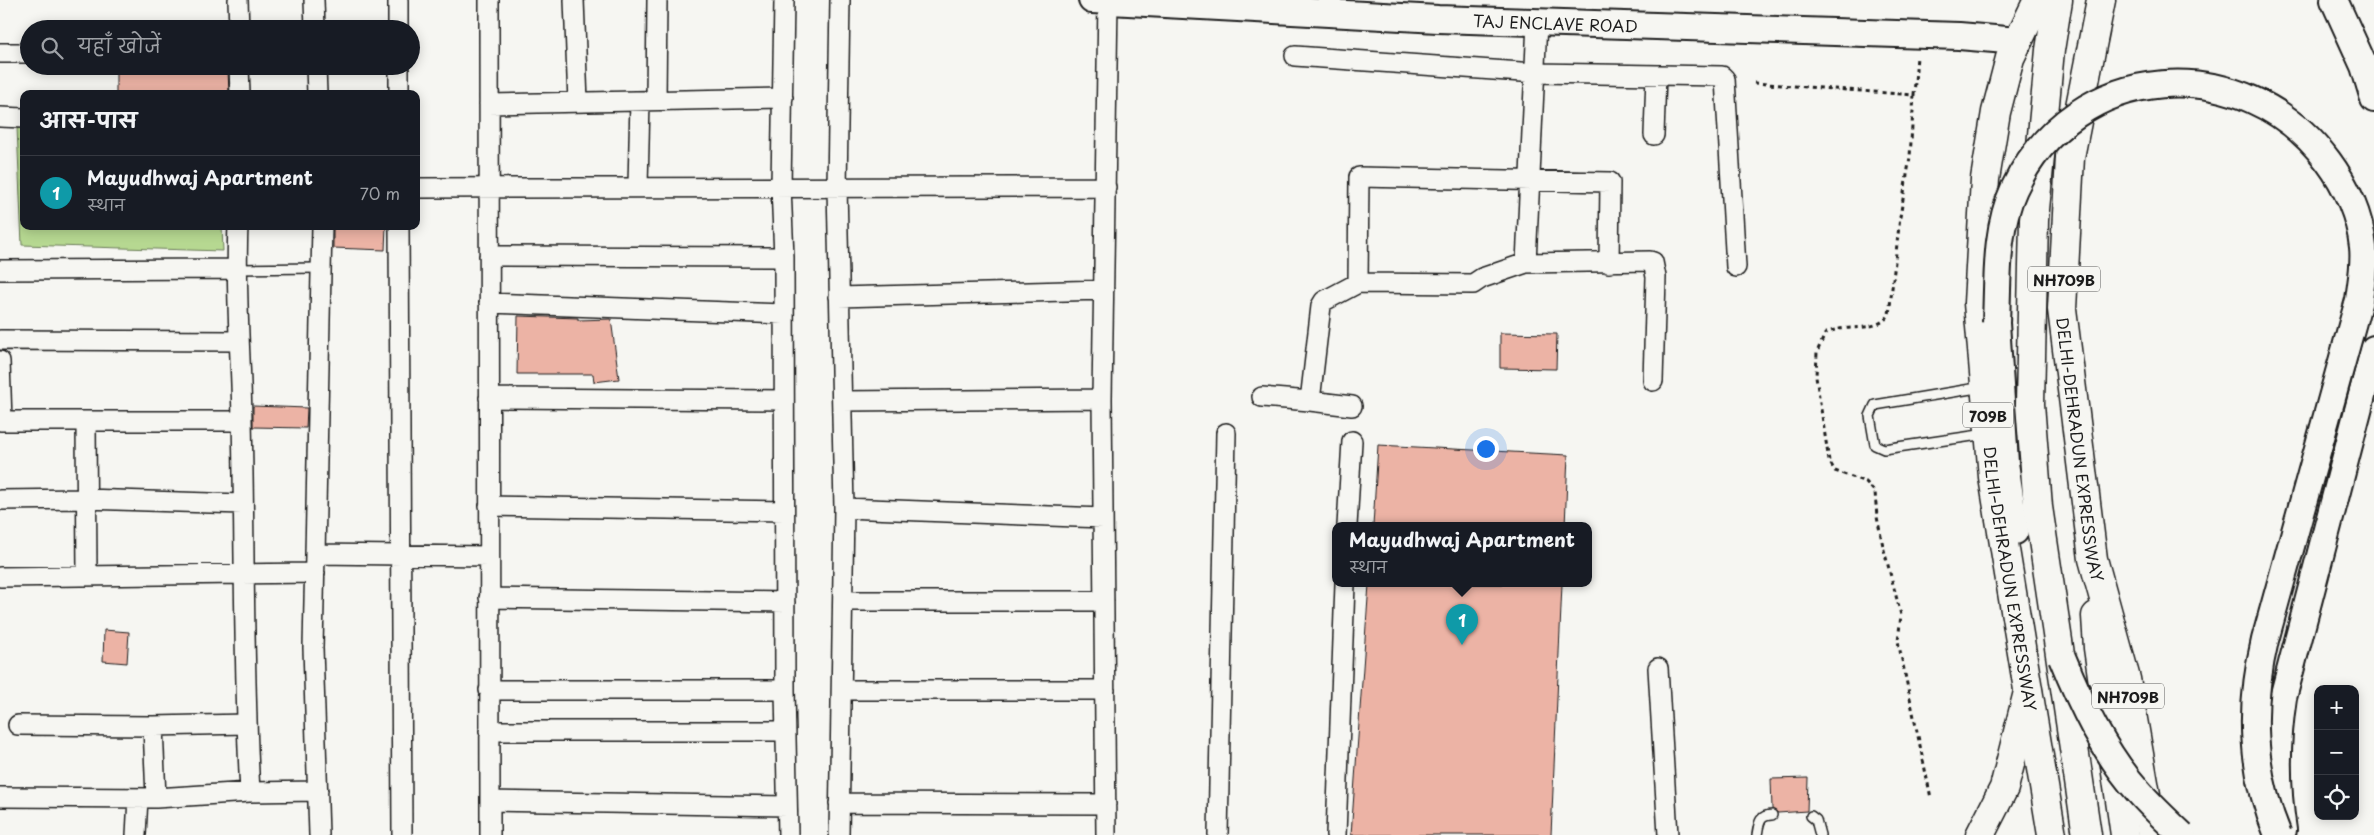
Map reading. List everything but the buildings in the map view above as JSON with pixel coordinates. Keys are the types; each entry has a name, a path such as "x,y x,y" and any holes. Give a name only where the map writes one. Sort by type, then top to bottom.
{"main road":[{"name":"TAJ ENCLAVE ROAD","path":"1092,0 1240,10 1918,35 2018,41"},
{"name":"DELHI–DEHRADUN EXPRESSWAY","path":"2038,0 2010,58 1996,111 1985,179 1978,303 1993,477 2052,835"},
{"name":"DELHI-DEHRADUN EXPRESSWAY","path":"2058,0 2050,50 2034,220 2030,404 2038,508 2062,657 2087,835"},
{"name":"DELHI-DEHRADUN EXPRESSWAY","path":"2101,0 2070,157 2062,309 2093,559 2126,680 2153,835"},
{"path":"2334,0 2364,66 2374,99"},
{"path":"2065,835 2045,723 2005,462 1996,323 2002,226 2022,173 2045,142 2062,126 2080,112 2114,95 2143,86 2166,82 2188,82 2232,91 2253,99 2291,122 2307,136 2334,169 2353,207 2364,248 2359,300 2266,640 2256,686 2254,734 2256,759 2267,807 2278,835"},
{"path":"2284,835 2277,774 2283,698 2374,349"},
{"path":"2093,559 2098,648 2125,835"},
{"path":"2062,657 2088,716 2120,768 2137,791 2182,835"},
{"path":"1980,835 2004,788 2028,692"}],"street":[{"path":"238,0 239,20"},
{"path":"314,0 315,20"},
{"path":"398,0 398,20"},
{"path":"489,0 490,835"},
{"path":"574,0 578,102"},
{"path":"638,186 657,0"},
{"path":"784,0 781,187 784,257 785,690 788,835"},
{"path":"839,835 844,508 837,187 840,0"},
{"path":"1106,835 1102,399 1108,0"},
{"path":"1526,262 1537,22"},
{"path":"0,53 20,53"},
{"path":"1295,56 1535,73 1720,75 1725,79 1736,267"},
{"path":"239,75 240,90"},
{"path":"316,75 317,90"},
{"path":"399,75 399,90"},
{"path":"1654,134 1656,75"},
{"path":"489,104 783,98"},
{"path":"0,117 20,118"},
{"path":"1358,283 1359,177 1610,182 1609,263"},
{"path":"420,188 638,186 1106,187"},
{"path":"238,230 236,268 242,421 246,724 250,792"},
{"path":"319,835 313,648 322,230"},
{"path":"399,230 402,835"},
{"path":"489,256 784,257"},
{"path":"1310,400 1321,306 1324,301 1358,283 1473,284 1482,278 1526,262 1653,262 1656,276 1653,381"},
{"path":"0,270 236,268"},
{"path":"839,297 1104,290"},
{"path":"489,303 784,314"},
{"path":"0,340 240,341"},
{"path":"0,361 1,421 242,421"},
{"path":"1262,397 1310,400 1352,406"},
{"path":"489,398 784,400"},
{"path":"842,401 1102,399"},
{"path":"86,422 85,500 87,576"},
{"path":"1218,835 1226,433"},
{"path":"1347,522 1352,441"},
{"path":"0,500 242,504"},
{"path":"489,506 784,512"},
{"path":"844,508 1103,518"},
{"path":"315,554 489,556"},
{"path":"0,576 315,573"},
{"path":"1336,835 1345,587"},
{"path":"489,598 785,602"},
{"path":"843,601 1104,601"},
{"path":"1658,668 1668,835"},
{"path":"489,690 785,690"},
{"path":"842,690 1106,690"},
{"path":"18,725 153,726 246,724"},
{"path":"136,835 147,798 153,726"},
{"path":"489,731 786,731"},
{"path":"0,797 147,798 250,792 318,791"},
{"path":"490,801 787,806"},
{"path":"840,803 1106,804"}],"lane":[{"path":"236,268 321,268"},
{"path":"1985,387 1875,405 1870,416 1875,444 1884,449 1989,434"},
{"path":"1758,835 1761,819 1764,816 1772,815"},
{"path":"1811,816 1816,820 1820,835"}],"path":[{"path":"1918,35 1910,156 1900,217 1889,316 1878,325 1835,330 1826,334 1817,352 1816,377 1831,467 1844,475 1866,482 1875,492 1879,527 1901,615 1898,641 1931,798"},
{"path":"1754,84 1914,95"}],"green space":[{"path":"17,128 20,128 20,198"},
{"path":"21,230 222,230 223,251 22,245"}],"place":[{"name":"Mayudhwaj Apartment","path":"1462,645"}]}
